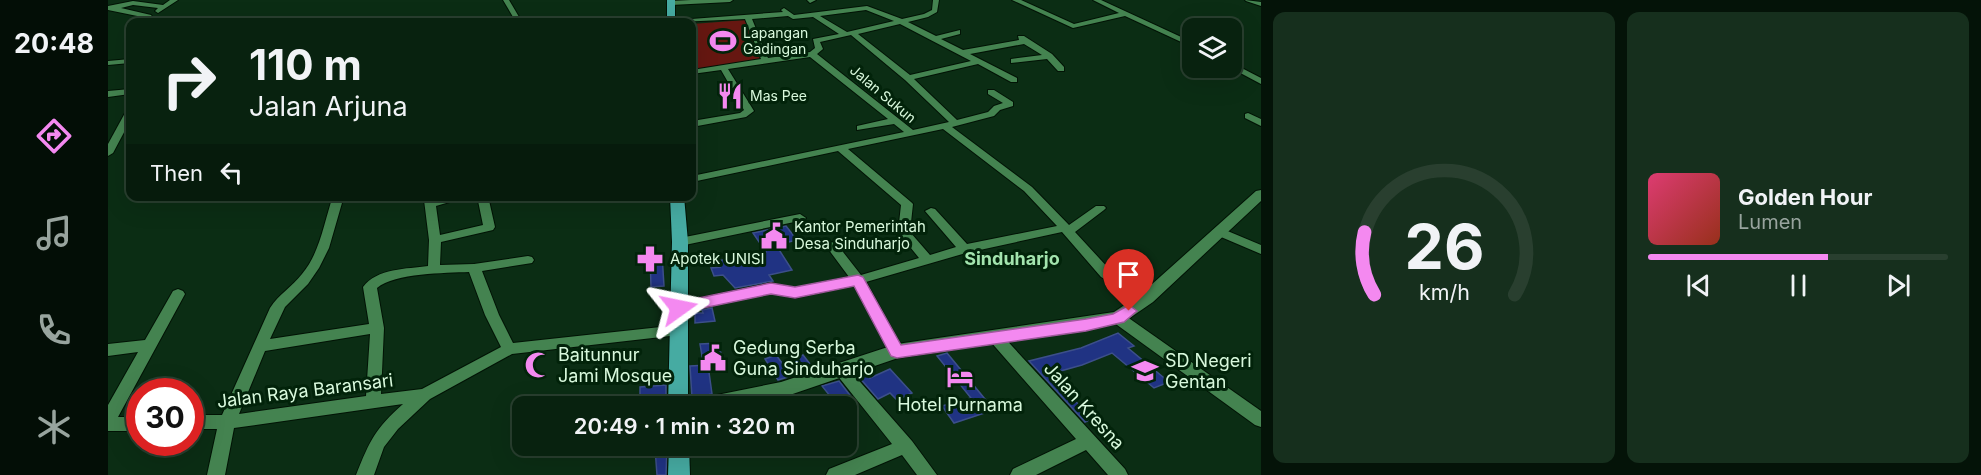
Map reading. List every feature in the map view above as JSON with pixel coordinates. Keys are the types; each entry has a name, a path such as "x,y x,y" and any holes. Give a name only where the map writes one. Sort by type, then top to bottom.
{"main road":[{"path":"671,2 671,18"},
{"path":"677,201 680,242 678,396"},
{"path":"679,456 679,475"}],"street":[{"path":"152,18 175,0"},
{"path":"506,0 517,18"},
{"path":"671,2 730,0"},
{"path":"696,72 812,54 819,49 816,41 902,22 935,11 936,0"},
{"path":"1015,0 1073,26 1125,14"},
{"path":"1095,0 1182,40"},
{"path":"1248,0 1261,4"},
{"path":"1027,4 1040,1"},
{"path":"109,8 133,3 164,7"},
{"path":"109,8 147,18"},
{"path":"696,21 748,18 786,12 793,17 816,16 864,8 902,22 1014,80"},
{"path":"816,16 849,34 908,78 950,124 1028,189 1106,274 1147,298"},
{"path":"748,18 766,62"},
{"path":"935,39 957,32"},
{"path":"1015,35 1049,56 1062,69"},
{"path":"962,53 1026,41"},
{"name":"Jalan Sukun","path":"812,54 911,133"},
{"path":"1006,56 1026,68"},
{"path":"991,69 1049,56"},
{"path":"108,63 126,61"},
{"path":"908,78 978,62"},
{"path":"1242,68 1257,75 1261,81"},
{"path":"696,123 743,115 749,111 724,69"},
{"path":"108,94 126,92"},
{"path":"911,133 992,114 997,108 1010,104 991,92"},
{"path":"1248,116 1261,123"},
{"path":"110,147 126,120"},
{"path":"860,128 894,121"},
{"name":"Jalan Sukun","path":"696,178 911,133"},
{"path":"841,149 907,204 904,232 928,261"},
{"path":"756,396 781,390 897,351 1118,318 1147,298 1261,194"},
{"path":"216,475 227,422 283,299 307,277 321,254 337,201"},
{"path":"428,201 435,240 434,269"},
{"path":"435,240 489,227 483,201"},
{"path":"679,308 771,288 795,293 858,280 964,249 1066,230 1100,208"},
{"path":"931,211 964,249"},
{"path":"680,242 800,218"},
{"path":"1218,231 1261,250"},
{"path":"832,246 858,280 897,351"},
{"path":"373,404 376,328 370,295 373,282 381,278 434,269 474,268 528,260"},
{"path":"474,268 492,315 509,349"},
{"path":"126,423 108,422 178,294"},
{"path":"1118,318 1261,420"},
{"path":"262,346 376,328"},
{"path":"365,475 377,443 392,424 424,395 509,349 679,330"},
{"name":"Jalan Kresna","path":"995,337 1119,475"},
{"path":"108,350 149,345"},
{"path":"842,370 928,475"},
{"name":"Jalan Raya Baransari","path":"204,422 227,422 373,404 424,395"},
{"path":"1019,475 1089,441"},
{"path":"835,475 906,446"}],"shaded area":[{"name":"Lapangan Gadingan","path":"745,20 761,61 696,70 696,24"}],"building":[{"path":"786,226 797,240 776,245 792,270 769,275 773,281 735,288 723,275 714,276 711,268 720,267 717,261 766,252 753,233"},
{"path":"662,254 664,286 651,287 650,255"},
{"path":"712,308 715,321 695,323 695,313 703,313 702,310"},
{"path":"1118,333 1134,346 1128,348 1169,382 1154,388 1112,353 1050,374 1092,419 1085,422 1029,361 1081,348"},
{"path":"719,343 722,360 703,362 700,344"},
{"name":"Hotel Purnama","path":"947,353 994,410 954,423 942,406 971,398 937,356"},
{"path":"776,355 782,363 803,355 814,369 778,380 765,359"},
{"path":"708,365 712,394 692,396 690,366"},
{"path":"890,369 912,393 897,400 890,393 878,399 858,376 866,373 870,378"},
{"path":"839,381 851,396 830,396 822,386"},
{"path":"666,385 666,396 640,396 640,387"},
{"path":"656,456 667,456 666,475 657,475"}],"place":[{"name":"Lapangan Gadingan","path":"723,41"},
{"name":"Mas Pee","path":"730,96"},
{"name":"Kantor Pemerintah Desa Sinduharjo","path":"774,236"},
{"name":"Apotek UNISI","path":"650,259"},
{"name":"Gedung Serba Guna Sinduharjo","path":"713,358"},
{"name":"Baitunnur Jami Mosque","path":"538,365"},
{"name":"SD Negeri Gentan","path":"1145,371"},
{"name":"Hotel Purnama","path":"960,377"}],"district":[{"name":"Sinduharjo","path":"1012,259"}],"route":[{"path":"679,308 771,288 795,293 858,280 897,351 1086,325 1118,318 1129,311"}]}
